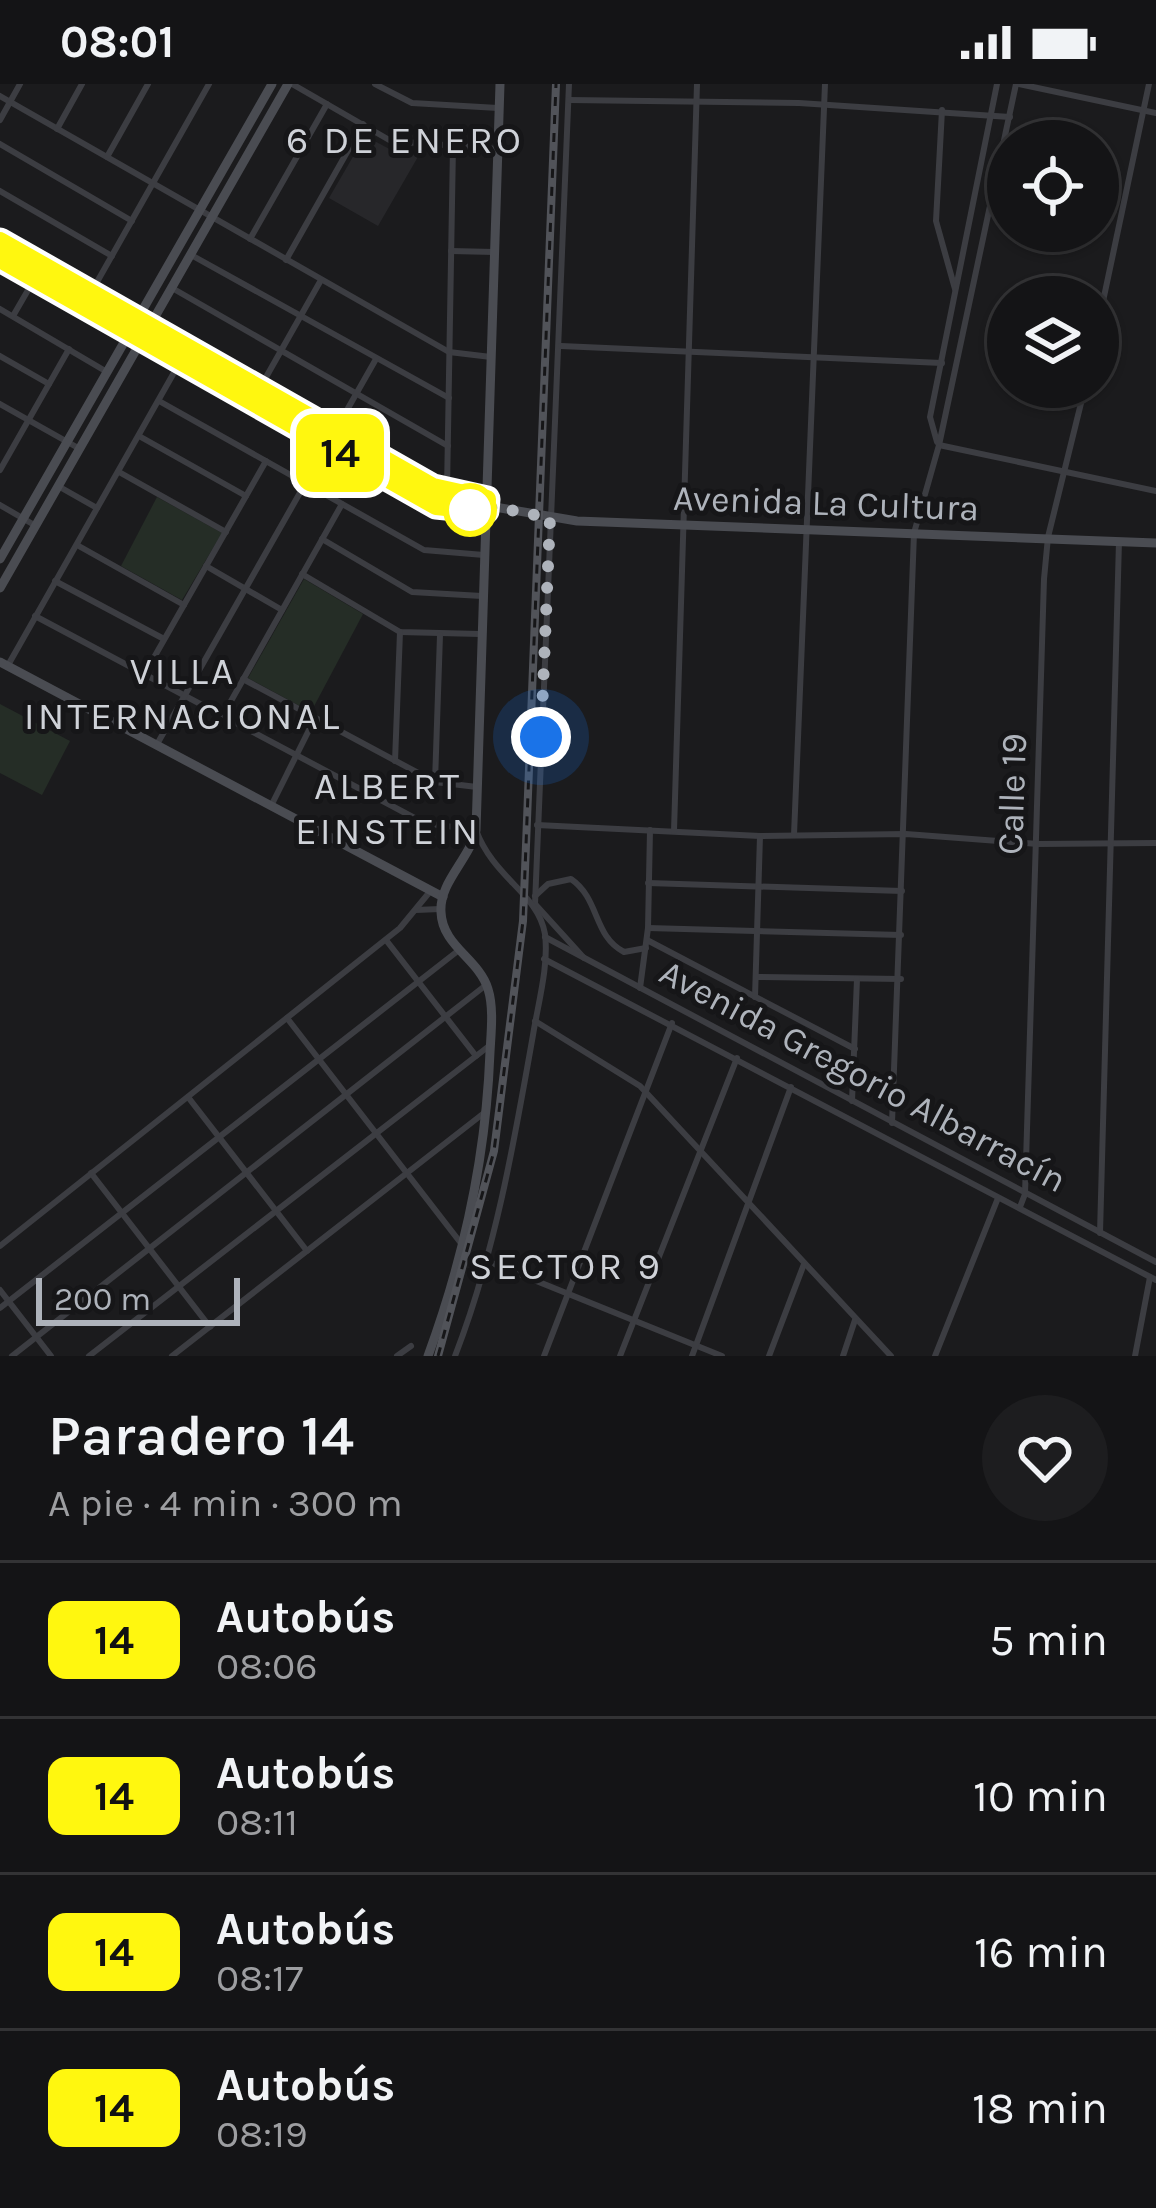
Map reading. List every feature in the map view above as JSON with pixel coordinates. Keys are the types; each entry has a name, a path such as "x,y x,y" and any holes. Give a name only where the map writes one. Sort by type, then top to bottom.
{"main road":[{"path":"0,560 272,84"},
{"path":"0,588 290,84"},
{"path":"428,1356 463,1245 487,1110 487,984 443,926 441,903 472,848 476,830 500,84"},
{"name":"Avenida La Cultura","path":"0,242 447,494 489,506 550,518 687,526 1156,542"},
{"name":"Avenida La Cultura","path":"0,259 436,506 489,506"},
{"path":"3,664 441,903"}],"street":[{"path":"0,120 20,84"},
{"path":"57,129 82,84"},
{"path":"107,157 148,84"},
{"path":"83,307 209,84"},
{"path":"290,84 400,144 498,149"},
{"path":"375,84 412,103 500,108"},
{"path":"455,1356 488,1262 544,959 545,937 535,900 550,518 562,346 569,84"},
{"path":"674,830 687,526 697,84"},
{"path":"794,835 825,84"},
{"path":"939,445 929,424 997,84"},
{"path":"892,1123 901,979 914,533 939,445 1017,84 1156,113"},
{"path":"1108,276 1150,84"},
{"path":"0,96 449,352 490,357"},
{"path":"569,100 826,104 1010,117"},
{"path":"250,239 326,104"},
{"path":"941,110 936,221 957,293"},
{"path":"286,260 363,124"},
{"path":"0,144 132,221"},
{"path":"447,494 453,146"},
{"path":"0,190 112,256"},
{"path":"451,251 494,252"},
{"path":"190,255 449,398"},
{"path":"13,316 42,266"},
{"path":"252,403 321,280"},
{"path":"172,287 448,446"},
{"path":"0,308 107,372"},
{"path":"949,336 958,355"},
{"path":"562,346 942,363"},
{"path":"0,470 69,349"},
{"path":"0,356 49,384"},
{"path":"156,746 376,359"},
{"path":"3,664 180,362"},
{"path":"159,400 424,550 484,555"},
{"path":"0,404 80,449"},
{"name":"Calle 19","path":"1020,1207 1025,1194 1048,537 1080,408"},
{"path":"139,436 246,496"},
{"path":"939,445 1156,491"},
{"path":"144,675 266,461"},
{"path":"118,471 226,532"},
{"path":"58,486 97,508"},
{"path":"222,717 342,504"},
{"path":"0,505 36,526"},
{"path":"322,539 412,592 482,596"},
{"path":"1100,1233 1119,541"},
{"path":"76,544 184,605"},
{"path":"206,566 282,610"},
{"path":"302,574 400,632 480,634"},
{"path":"55,581 164,639"},
{"path":"34,616 424,823 476,830 494,868 535,900 566,931 584,958"},
{"path":"395,761 400,632"},
{"path":"435,782 440,634"},
{"path":"243,679 435,782 477,787"},
{"path":"270,808 316,718"},
{"path":"538,824 760,836 906,834 1038,844 1156,843"},
{"path":"640,988 648,928 650,830"},
{"path":"755,997 760,836"},
{"path":"535,900 548,884 571,879 592,901 608,942 624,952 646,944 855,1049"},
{"path":"648,883 904,891"},
{"path":"0,1246 386,939 428,894"},
{"path":"416,910 441,903"},
{"path":"648,928 901,935"},
{"name":"Avenida Gregorio Albarracín","path":"545,937 1156,1262"},
{"path":"386,939 476,1056"},
{"path":"0,1308 459,950"},
{"name":"Avenida Gregorio Albarracín","path":"544,959 1153,1278"},
{"path":"756,976 901,979"},
{"path":"852,1102 856,979"},
{"path":"12,1356 487,984"},
{"path":"286,1018 463,1245"},
{"path":"535,1021 646,1093 891,1356"},
{"path":"544,1356 672,1023"},
{"path":"89,1356 490,1045"},
{"path":"620,1356 737,1058"},
{"path":"692,1356 791,1087"},
{"path":"187,1096 307,1251"},
{"path":"172,1356 487,1110"},
{"path":"91,1173 210,1327"},
{"path":"935,1356 999,1196"},
{"path":"488,1262 722,1356"},
{"path":"769,1356 804,1264"},
{"path":"1135,1356 1153,1278"},
{"path":"0,1290 51,1356"},
{"path":"843,1356 855,1318"},
{"path":"397,1356 411,1346"}],"shaded area":[{"path":"365,136 397,153 419,155 378,226 329,198"},
{"path":"157,497 222,533 182,600 121,566"},
{"path":"304,579 363,614 311,712 248,678"},
{"path":"0,704 70,741 42,795 0,773"}],"railway":[{"path":"438,1356 494,1151 523,921 556,84"}],"bus line":[{"name":"14","path":"0,241 433,487 447,494 487,499 486,511 436,506 0,259"}],"district":[{"name":"6 DE ENERO","path":"405,140"},
{"name":"VILLA INTERNACIONAL","path":"183,694"},
{"name":"ALBERT EINSTEIN","path":"388,808"},
{"name":"SECTOR 9","path":"566,1266"}],"route":[{"path":"470,510 495,507 550,518 541,737"}]}
